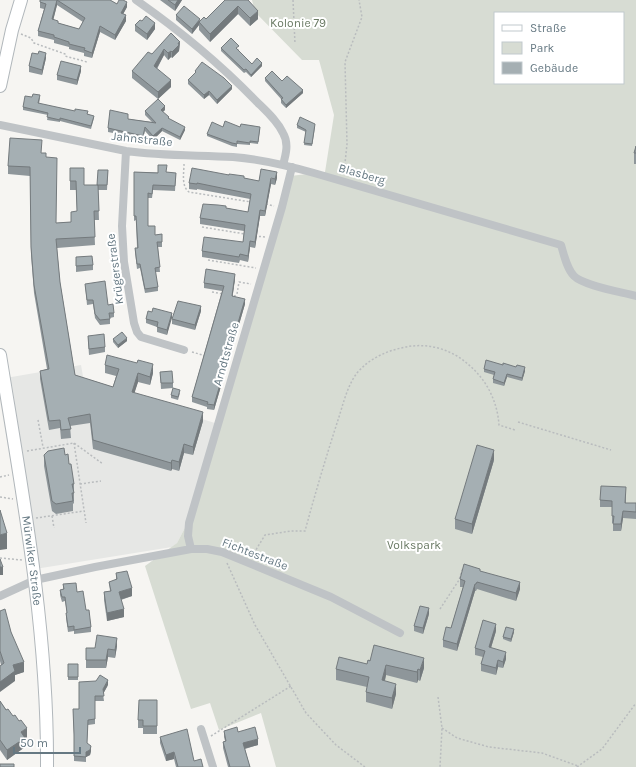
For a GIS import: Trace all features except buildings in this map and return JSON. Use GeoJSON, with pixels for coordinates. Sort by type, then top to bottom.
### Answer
{"type":"FeatureCollection","features":[{"type":"Feature","properties":{"kind":"main road"},"geometry":{"type":"LineString","coordinates":[[0,86],[12,30],[21,0]]}},
{"type":"Feature","properties":{"kind":"main road","name":"Mürwiker Straße"},"geometry":{"type":"LineString","coordinates":[[0,355],[36,580],[46,688],[48,730],[47,767]]}},
{"type":"Feature","properties":{"kind":"street"},"geometry":{"type":"LineString","coordinates":[[136,0],[171,24],[208,55],[275,120],[284,133],[287,147],[283,165]]}},
{"type":"Feature","properties":{"kind":"street","name":"Jahnstraße"},"geometry":{"type":"LineString","coordinates":[[0,125],[145,154],[235,157],[283,165]]}},
{"type":"Feature","properties":{"kind":"street","name":"Krügerstraße"},"geometry":{"type":"LineString","coordinates":[[126,151],[122,226],[124,262],[134,323],[137,332],[141,337],[184,350]]}},
{"type":"Feature","properties":{"kind":"street","name":"Blasberg"},"geometry":{"type":"LineString","coordinates":[[283,165],[344,181],[561,245],[570,270],[574,276],[583,282],[636,296]]}},
{"type":"Feature","properties":{"kind":"street","name":"Arndtstraße"},"geometry":{"type":"LineString","coordinates":[[191,549],[188,536],[189,523],[273,239],[292,167]]}},
{"type":"Feature","properties":{"kind":"street","name":"Fichtestraße"},"geometry":{"type":"LineString","coordinates":[[0,596],[36,580],[95,566],[191,549],[207,549],[222,552],[331,597],[400,633]]}},
{"type":"Feature","properties":{"kind":"street"},"geometry":{"type":"LineString","coordinates":[[201,729],[212,767]]}},
{"type":"Feature","properties":{"kind":"path"},"geometry":{"type":"LineString","coordinates":[[293,0],[295,44]]}},
{"type":"Feature","properties":{"kind":"path"},"geometry":{"type":"LineString","coordinates":[[344,181],[344,166],[347,144],[345,62],[362,17],[359,0]]}},
{"type":"Feature","properties":{"kind":"path"},"geometry":{"type":"LineString","coordinates":[[12,30],[32,38],[34,44],[65,54],[65,56],[87,62]]}},
{"type":"Feature","properties":{"kind":"path"},"geometry":{"type":"LineString","coordinates":[[185,155],[184,185],[186,190],[189,192],[255,203]]}},
{"type":"Feature","properties":{"kind":"path"},"geometry":{"type":"LineString","coordinates":[[262,204],[282,207]]}},
{"type":"Feature","properties":{"kind":"path"},"geometry":{"type":"LineString","coordinates":[[202,226],[247,234]]}},
{"type":"Feature","properties":{"kind":"path"},"geometry":{"type":"LineString","coordinates":[[254,235],[273,239]]}},
{"type":"Feature","properties":{"kind":"path"},"geometry":{"type":"LineString","coordinates":[[208,260],[264,270]]}},
{"type":"Feature","properties":{"kind":"path"},"geometry":{"type":"LineString","coordinates":[[212,292],[235,296],[237,294],[239,282],[259,286]]}},
{"type":"Feature","properties":{"kind":"path"},"geometry":{"type":"LineString","coordinates":[[254,552],[265,535],[291,531],[305,531],[349,386],[357,373],[370,361],[387,351],[419,345],[437,348],[456,356],[471,367],[483,379],[492,394],[498,411],[499,425],[515,430]]}},
{"type":"Feature","properties":{"kind":"path"},"geometry":{"type":"LineString","coordinates":[[184,350],[212,358]]}},
{"type":"Feature","properties":{"kind":"path"},"geometry":{"type":"LineString","coordinates":[[38,420],[43,448]]}},
{"type":"Feature","properties":{"kind":"path"},"geometry":{"type":"LineString","coordinates":[[518,422],[611,450]]}},
{"type":"Feature","properties":{"kind":"path"},"geometry":{"type":"LineString","coordinates":[[74,443],[86,523]]}},
{"type":"Feature","properties":{"kind":"path"},"geometry":{"type":"LineString","coordinates":[[30,450],[74,443],[103,464]]}},
{"type":"Feature","properties":{"kind":"path"},"geometry":{"type":"LineString","coordinates":[[80,484],[101,481]]}},
{"type":"Feature","properties":{"kind":"path"},"geometry":{"type":"LineString","coordinates":[[0,497],[12,499],[22,497]]}},
{"type":"Feature","properties":{"kind":"path"},"geometry":{"type":"LineString","coordinates":[[26,520],[84,511]]}},
{"type":"Feature","properties":{"kind":"path"},"geometry":{"type":"LineString","coordinates":[[52,516],[54,528]]}},
{"type":"Feature","properties":{"kind":"path"},"geometry":{"type":"LineString","coordinates":[[222,552],[239,593],[255,625],[306,713],[336,745],[364,767]]}},
{"type":"Feature","properties":{"kind":"path"},"geometry":{"type":"LineString","coordinates":[[0,558],[19,560],[32,558]]}},
{"type":"Feature","properties":{"kind":"path"},"geometry":{"type":"LineString","coordinates":[[440,609],[459,580],[462,570],[466,568]]}},
{"type":"Feature","properties":{"kind":"path"},"geometry":{"type":"LineString","coordinates":[[204,740],[291,686]]}},
{"type":"Feature","properties":{"kind":"path"},"geometry":{"type":"LineString","coordinates":[[438,697],[442,728],[440,767]]}},
{"type":"Feature","properties":{"kind":"path"},"geometry":{"type":"LineString","coordinates":[[442,728],[457,738],[489,747],[542,753],[578,767],[602,749],[636,703]]}},
{"type":"Feature","properties":{"kind":"path"},"geometry":{"type":"LineString","coordinates":[[570,763],[571,767]]}},
{"type":"Feature","properties":{"kind":"shaded area"},"geometry":{"type":"Polygon","coordinates":[[[81,365],[84,382],[218,424],[188,522],[177,543],[172,547],[29,570],[0,400],[0,379],[81,365]]]}},
{"type":"Feature","properties":{"kind":"green space","name":"Volkspark"},"geometry":{"type":"Polygon","coordinates":[[[252,0],[636,0],[636,767],[276,767],[261,713],[219,730],[210,703],[191,709],[145,566],[177,543],[188,522],[290,176],[325,172],[334,115],[319,60],[302,60],[255,12],[252,0]]]}},
{"type":"Feature","properties":{"kind":"park label","name":"Kolonie 79"},"geometry":{"type":"Point","coordinates":[298,23]}}]}
